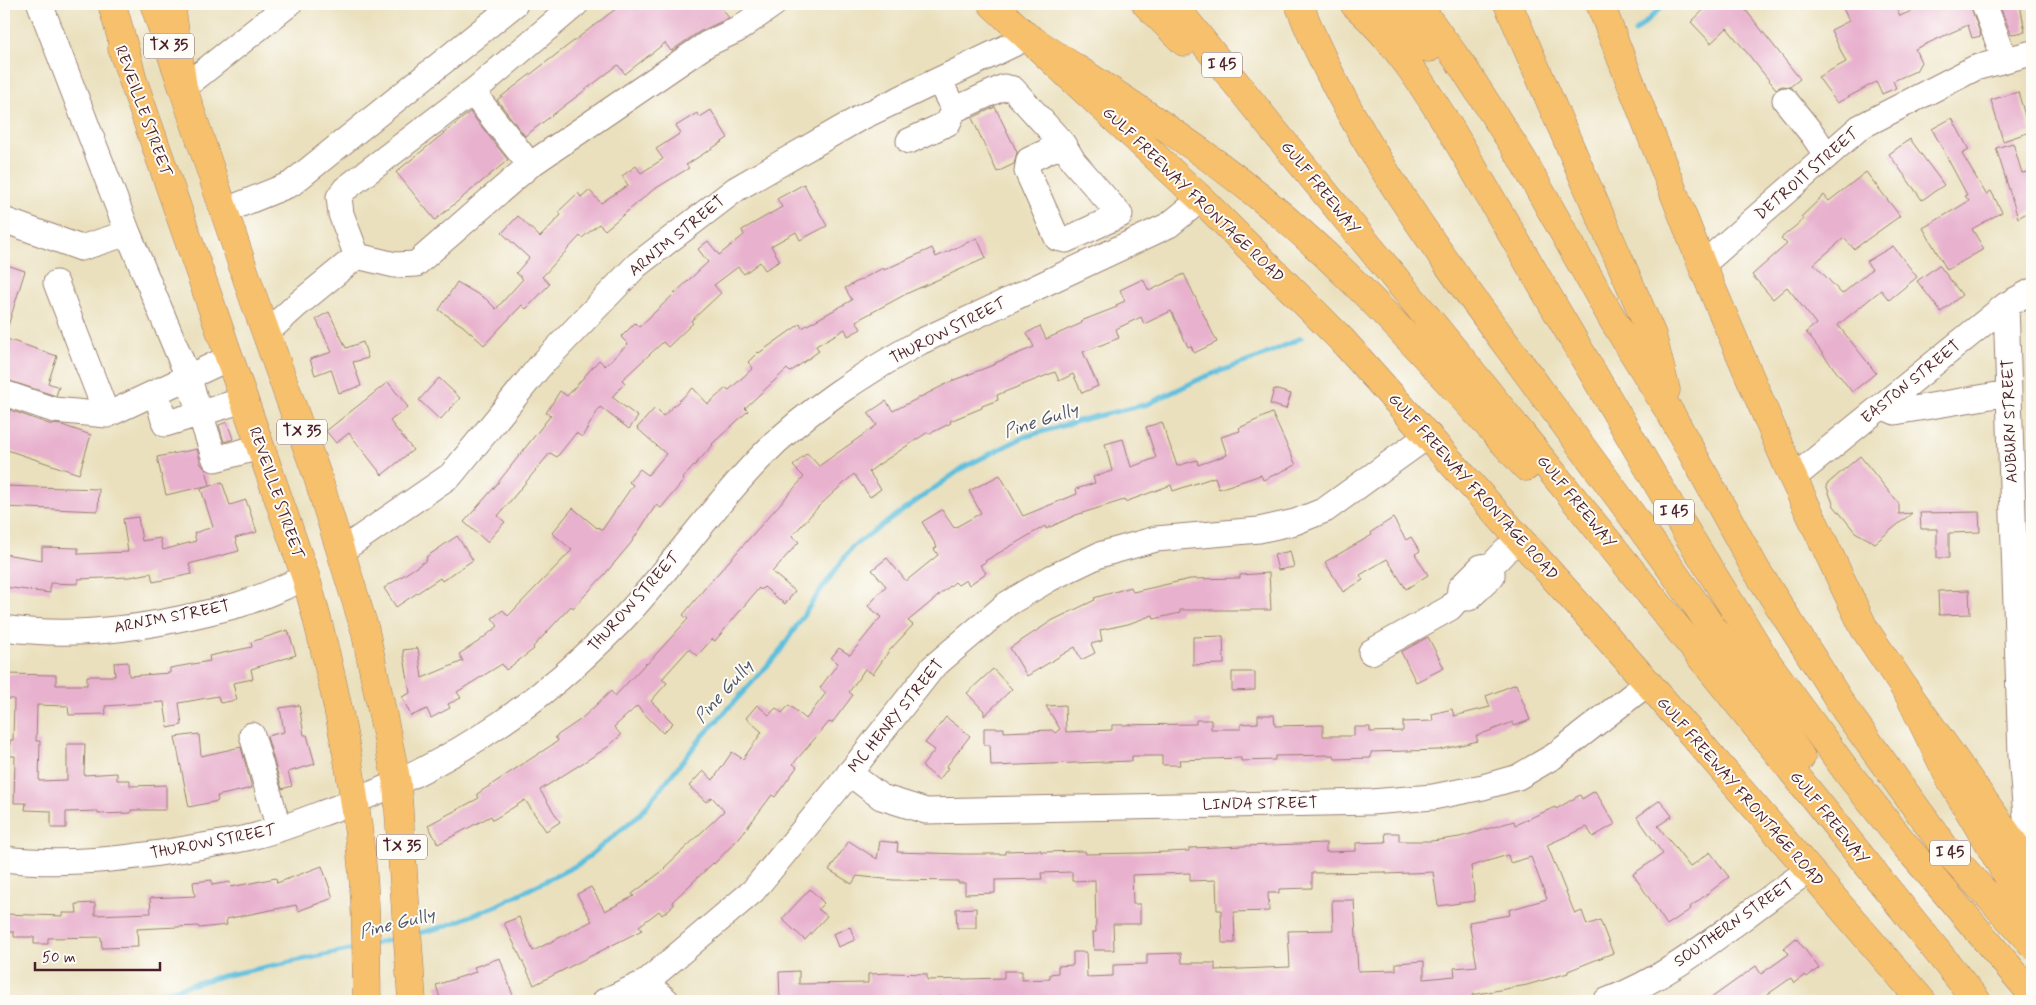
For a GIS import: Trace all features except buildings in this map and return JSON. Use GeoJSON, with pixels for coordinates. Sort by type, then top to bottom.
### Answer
{"type":"FeatureCollection","features":[{"type":"Feature","properties":{"kind":"main road","name":"REVEILLE STREET"},"geometry":{"type":"LineString","coordinates":[[103,4],[131,72],[306,578],[323,640],[339,710],[355,802],[363,876],[367,1001]]}},
{"type":"Feature","properties":{"kind":"main road","name":"TX 35"},"geometry":{"type":"LineString","coordinates":[[112,4],[131,72]]}},
{"type":"Feature","properties":{"kind":"main road","name":"TX 35"},"geometry":{"type":"LineString","coordinates":[[154,4],[266,334],[317,475],[364,630],[396,783],[412,1001]]}},
{"type":"Feature","properties":{"kind":"main road"},"geometry":{"type":"LineString","coordinates":[[171,4],[183,88]]}},
{"type":"Feature","properties":{"kind":"main road","name":"GULF FREEWAY FRONTAGE ROAD"},"geometry":{"type":"LineString","coordinates":[[992,4],[1201,199],[1341,339],[1519,537],[1922,1001]]}},
{"type":"Feature","properties":{"kind":"main road"},"geometry":{"type":"LineString","coordinates":[[1146,4],[1271,127]]}},
{"type":"Feature","properties":{"kind":"main road","name":"GULF FREEWAY"},"geometry":{"type":"LineString","coordinates":[[1173,4],[1463,361],[1729,695],[1977,1001]]}},
{"type":"Feature","properties":{"kind":"main road"},"geometry":{"type":"LineString","coordinates":[[1299,4],[1316,45],[1346,104],[1374,152],[1448,263],[1666,563],[1925,937]]}},
{"type":"Feature","properties":{"kind":"main road","name":"I 45"},"geometry":{"type":"LineString","coordinates":[[1354,4],[1396,49],[1424,86],[1677,517],[1767,662],[1848,773],[1905,844],[2032,994]]}},
{"type":"Feature","properties":{"kind":"main road"},"geometry":{"type":"LineString","coordinates":[[1391,4],[1431,50],[1507,153],[1613,320]]}},
{"type":"Feature","properties":{"kind":"main road","name":"I 45"},"geometry":{"type":"LineString","coordinates":[[1417,4],[1465,70],[1521,157],[1613,320],[1672,416],[1754,568],[1846,711],[1948,852],[2032,944]]}},
{"type":"Feature","properties":{"kind":"main road"},"geometry":{"type":"LineString","coordinates":[[1508,4],[1652,335],[1672,416]]}},
{"type":"Feature","properties":{"kind":"main road"},"geometry":{"type":"LineString","coordinates":[[1600,4],[1702,265],[1793,478],[1864,628],[2031,868]]}},
{"type":"Feature","properties":{"kind":"main road"},"geometry":{"type":"LineString","coordinates":[[1028,37],[1214,162],[1260,197],[1345,272],[1426,356],[1729,695]]}},
{"type":"Feature","properties":{"kind":"main road"},"geometry":{"type":"LineString","coordinates":[[229,358],[266,334]]}},
{"type":"Feature","properties":{"kind":"main road"},"geometry":{"type":"LineString","coordinates":[[1909,695],[1949,777],[2032,917]]}},
{"type":"Feature","properties":{"kind":"street"},"geometry":{"type":"LineString","coordinates":[[40,4],[128,233],[188,376],[215,459],[260,446]]}},
{"type":"Feature","properties":{"kind":"street"},"geometry":{"type":"LineString","coordinates":[[183,88],[289,4]]}},
{"type":"Feature","properties":{"kind":"street"},"geometry":{"type":"LineString","coordinates":[[224,211],[291,184],[515,4]]}},
{"type":"Feature","properties":{"kind":"street"},"geometry":{"type":"LineString","coordinates":[[356,256],[341,214],[339,197],[345,189],[476,89],[576,4]]}},
{"type":"Feature","properties":{"kind":"street"},"geometry":{"type":"LineString","coordinates":[[356,256],[395,265],[416,264],[530,166],[707,44],[737,30],[774,4]]}},
{"type":"Feature","properties":{"kind":"street"},"geometry":{"type":"LineString","coordinates":[[1984,4],[2005,60]]}},
{"type":"Feature","properties":{"kind":"street","name":"ARNIM STREET"},"geometry":{"type":"LineString","coordinates":[[340,551],[451,475],[540,366],[637,265],[736,189],[858,119],[1028,37]]}},
{"type":"Feature","properties":{"kind":"street","name":"DETROIT STREET"},"geometry":{"type":"LineString","coordinates":[[1702,265],[1860,127],[1975,68],[2032,53]]}},
{"type":"Feature","properties":{"kind":"street"},"geometry":{"type":"LineString","coordinates":[[939,80],[954,110]]}},
{"type":"Feature","properties":{"kind":"street"},"geometry":{"type":"LineString","coordinates":[[909,141],[948,123],[954,110],[1004,87],[1009,87],[1013,89],[1063,144],[1074,162],[1120,215],[1135,241]]}},
{"type":"Feature","properties":{"kind":"street"},"geometry":{"type":"LineString","coordinates":[[476,89],[477,98],[530,166]]}},
{"type":"Feature","properties":{"kind":"street"},"geometry":{"type":"LineString","coordinates":[[1785,100],[1827,156]]}},
{"type":"Feature","properties":{"kind":"street"},"geometry":{"type":"LineString","coordinates":[[1063,144],[1028,160],[1027,166],[1027,171],[1057,238],[1066,240],[1120,215]]}},
{"type":"Feature","properties":{"kind":"street","name":"THUROW STREET"},"geometry":{"type":"LineString","coordinates":[[4,859],[78,862],[142,856],[252,836],[279,829],[355,802],[458,752],[552,686],[634,608],[762,456],[799,422],[894,357],[920,342],[1169,225],[1201,199]]}},
{"type":"Feature","properties":{"kind":"street"},"geometry":{"type":"LineString","coordinates":[[4,220],[81,248],[128,233]]}},
{"type":"Feature","properties":{"kind":"street"},"geometry":{"type":"LineString","coordinates":[[266,334],[297,305],[356,256]]}},
{"type":"Feature","properties":{"kind":"street"},"geometry":{"type":"LineString","coordinates":[[56,284],[107,415]]}},
{"type":"Feature","properties":{"kind":"street","name":"EASTON STREET"},"geometry":{"type":"LineString","coordinates":[[1793,478],[2006,305],[2032,291]]}},
{"type":"Feature","properties":{"kind":"street","name":"AUBURN STREET"},"geometry":{"type":"LineString","coordinates":[[2006,305],[2021,754],[2031,868]]}},
{"type":"Feature","properties":{"kind":"street"},"geometry":{"type":"LineString","coordinates":[[4,393],[54,410],[107,415],[229,358]]}},
{"type":"Feature","properties":{"kind":"street"},"geometry":{"type":"LineString","coordinates":[[156,392],[165,424],[244,400]]}},
{"type":"Feature","properties":{"kind":"street"},"geometry":{"type":"LineString","coordinates":[[1882,406],[1895,412],[2009,393]]}},
{"type":"Feature","properties":{"kind":"street","name":"MC HENRY STREET"},"geometry":{"type":"LineString","coordinates":[[605,1001],[646,982],[753,891],[849,774],[933,666],[1007,604],[1051,578],[1099,555],[1156,539],[1259,530],[1295,522],[1317,513],[1347,496],[1429,435]]}},
{"type":"Feature","properties":{"kind":"street"},"geometry":{"type":"LineString","coordinates":[[1371,652],[1450,608],[1459,598],[1460,588],[1482,566],[1492,565],[1519,537]]}},
{"type":"Feature","properties":{"kind":"street","name":"ARNIM STREET"},"geometry":{"type":"LineString","coordinates":[[4,628],[34,632],[128,629],[239,604],[306,578]]}},
{"type":"Feature","properties":{"kind":"street","name":"LINDA STREET"},"geometry":{"type":"LineString","coordinates":[[849,774],[881,797],[926,811],[1371,802],[1433,797],[1484,787],[1518,777],[1554,756],[1648,684]]}},
{"type":"Feature","properties":{"kind":"street"},"geometry":{"type":"LineString","coordinates":[[252,735],[279,829]]}},
{"type":"Feature","properties":{"kind":"street","name":"SOUTHERN STREET"},"geometry":{"type":"LineString","coordinates":[[1606,1001],[1622,995],[1674,966],[1730,928],[1778,890],[1808,871]]}},
{"type":"Feature","properties":{"kind":"street"},"geometry":{"type":"LineString","coordinates":[[646,982],[667,1001]]}},
{"type":"Feature","properties":{"kind":"waterway","name":"Pine Gully"},"geometry":{"type":"LineString","coordinates":[[1635,32],[1665,4]]}},
{"type":"Feature","properties":{"kind":"waterway","name":"Pine Gully"},"geometry":{"type":"LineString","coordinates":[[416,934],[446,926],[498,905],[581,863],[640,814],[702,737],[778,654],[852,547],[964,467],[1024,437],[1085,419],[1148,404],[1204,377],[1260,357],[1301,338]]}},
{"type":"Feature","properties":{"kind":"waterway","name":"Pine Gully"},"geometry":{"type":"LineString","coordinates":[[374,944],[400,937]]}},
{"type":"Feature","properties":{"kind":"waterway","name":"Pine Gully"},"geometry":{"type":"LineString","coordinates":[[133,1001],[222,976],[359,948]]}}]}
